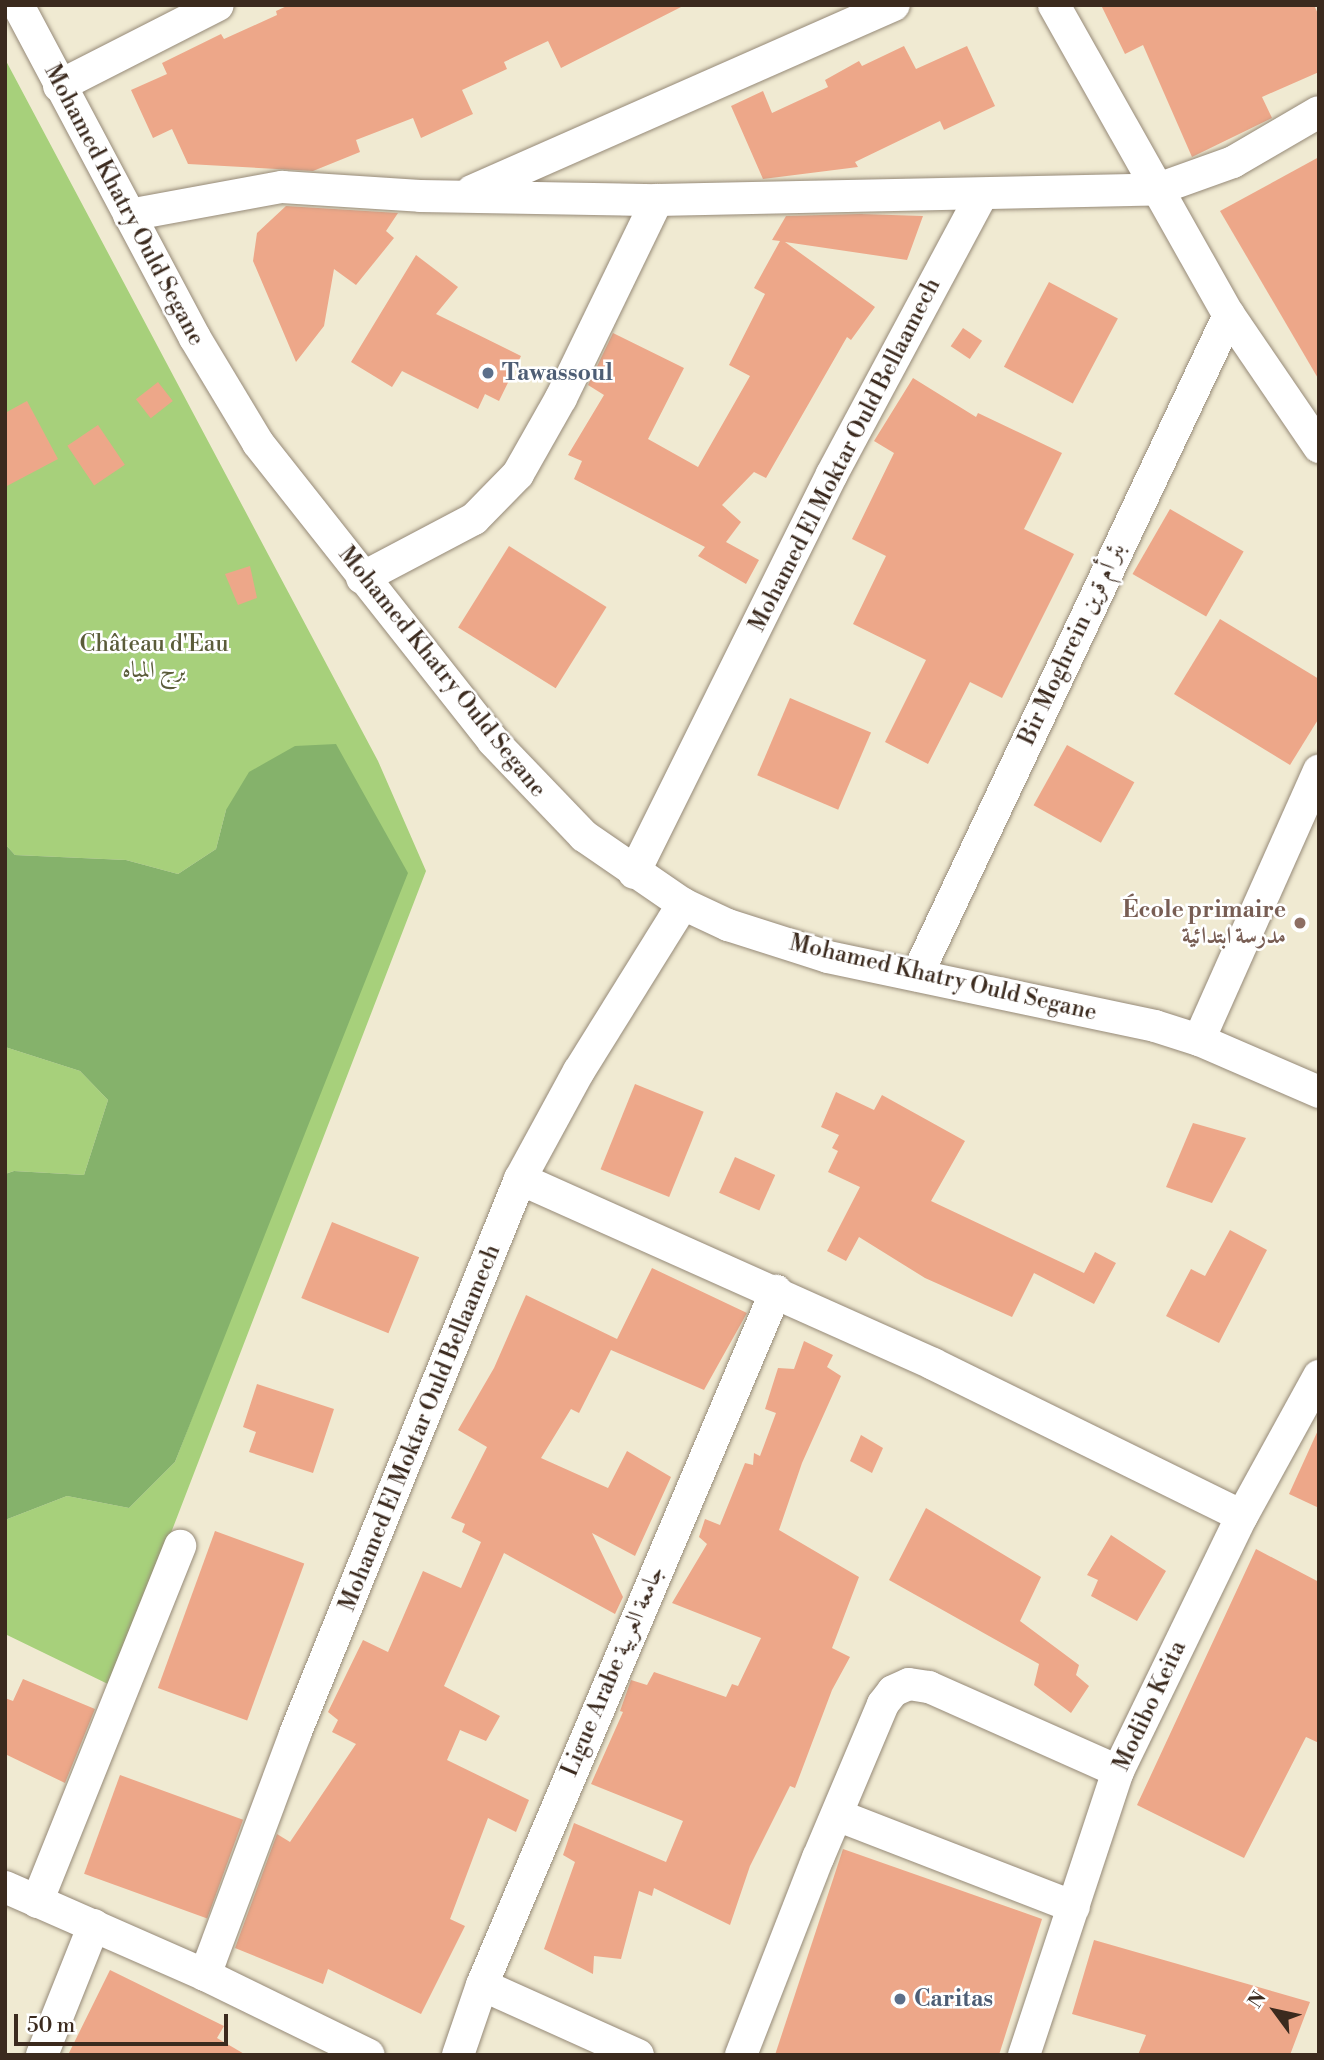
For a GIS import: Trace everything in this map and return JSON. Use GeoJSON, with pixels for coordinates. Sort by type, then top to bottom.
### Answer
{"type":"FeatureCollection","features":[{"type":"Feature","properties":{"kind":"street","name":"Mohamed Khatry Ould Segane"},"geometry":{"type":"LineString","coordinates":[[18,5],[195,338],[258,443],[493,741],[584,836],[682,904],[828,957],[1199,1040],[1319,1092]]}},
{"type":"Feature","properties":{"kind":"street"},"geometry":{"type":"LineString","coordinates":[[60,86],[218,5]]}},
{"type":"Feature","properties":{"kind":"street"},"geometry":{"type":"LineString","coordinates":[[463,195],[894,5]]}},
{"type":"Feature","properties":{"kind":"street"},"geometry":{"type":"LineString","coordinates":[[1054,5],[1155,190],[1229,315],[1319,447]]}},
{"type":"Feature","properties":{"kind":"street"},"geometry":{"type":"LineString","coordinates":[[129,215],[282,187],[657,200],[1155,190],[1233,162],[1319,112]]}},
{"type":"Feature","properties":{"kind":"street","name":"Mohamed El Moktar Ould Bellaamech"},"geometry":{"type":"LineString","coordinates":[[634,873],[832,474],[981,195]]}},
{"type":"Feature","properties":{"kind":"street"},"geometry":{"type":"LineString","coordinates":[[362,578],[474,519],[517,474],[561,398],[657,200]]}},
{"type":"Feature","properties":{"kind":"street","name":"Bir Moghrein بئر أم قرين"},"geometry":{"type":"LineString","coordinates":[[918,975],[1229,315]]}},
{"type":"Feature","properties":{"kind":"street"},"geometry":{"type":"LineString","coordinates":[[1199,1040],[1319,770]]}},
{"type":"Feature","properties":{"kind":"street","name":"Mohamed El Moktar Ould Bellaamech"},"geometry":{"type":"LineString","coordinates":[[205,1975],[290,1746],[520,1179],[579,1070],[682,904]]}},
{"type":"Feature","properties":{"kind":"street"},"geometry":{"type":"LineString","coordinates":[[520,1179],[776,1291],[1242,1516]]}},
{"type":"Feature","properties":{"kind":"street","name":"Ligue Arabe جامعة العربية"},"geometry":{"type":"LineString","coordinates":[[458,2055],[482,1985],[776,1291]]}},
{"type":"Feature","properties":{"kind":"street","name":"Modibo Keita"},"geometry":{"type":"LineString","coordinates":[[1024,2055],[1118,1771],[1242,1516],[1319,1376]]}},
{"type":"Feature","properties":{"kind":"street"},"geometry":{"type":"LineString","coordinates":[[37,1902],[180,1546]]}},
{"type":"Feature","properties":{"kind":"street"},"geometry":{"type":"LineString","coordinates":[[741,2055],[883,1704],[893,1691],[909,1684],[929,1687],[1118,1771]]}},
{"type":"Feature","properties":{"kind":"street"},"geometry":{"type":"LineString","coordinates":[[837,1815],[1074,1907]]}},
{"type":"Feature","properties":{"kind":"street"},"geometry":{"type":"LineString","coordinates":[[5,1887],[205,1975],[369,2055]]}},
{"type":"Feature","properties":{"kind":"street"},"geometry":{"type":"LineString","coordinates":[[42,2055],[94,1926]]}},
{"type":"Feature","properties":{"kind":"street"},"geometry":{"type":"LineString","coordinates":[[482,1985],[638,2055]]}},
{"type":"Feature","properties":{"kind":"green space","name":"Château d'Eau برج المياه"},"geometry":{"type":"Polygon","coordinates":[[[5,59],[378,761],[426,871],[112,1686],[5,1634],[5,1520],[67,1496],[129,1508],[175,1462],[214,1361],[226,810],[216,849],[178,874],[126,860],[15,855],[5,844],[5,59]]]}},
{"type":"Feature","properties":{"kind":"green space"},"geometry":{"type":"Polygon","coordinates":[[[336,744],[408,873],[175,1462],[129,1508],[67,1496],[5,1520],[5,1174],[14,1171],[84,1175],[108,1100],[80,1071],[5,1047],[5,844],[15,855],[126,860],[178,874],[216,849],[226,810],[249,772],[295,746],[336,744]]]}},
{"type":"Feature","properties":{"kind":"green space"},"geometry":{"type":"Polygon","coordinates":[[[5,1047],[80,1071],[108,1100],[84,1175],[14,1171],[5,1174],[5,1047]]]}},
{"type":"Feature","properties":{"kind":"building"},"geometry":{"type":"Polygon","coordinates":[[[289,5],[685,5],[561,68],[548,41],[504,62],[507,69],[462,90],[473,114],[421,138],[413,118],[356,140],[360,152],[313,171],[188,164],[172,129],[153,138],[131,90],[167,74],[162,63],[221,34],[224,39],[277,15],[276,11],[289,5]]]}},
{"type":"Feature","properties":{"kind":"building"},"geometry":{"type":"Polygon","coordinates":[[[1101,5],[1314,5],[1319,16],[1319,72],[1262,97],[1272,118],[1192,157],[1143,45],[1125,54],[1101,5]]]}},
{"type":"Feature","properties":{"kind":"building"},"geometry":{"type":"Polygon","coordinates":[[[904,46],[916,69],[967,46],[995,106],[944,130],[940,121],[855,162],[858,167],[763,179],[731,106],[763,91],[772,113],[828,87],[825,80],[859,61],[862,66],[904,46]]]}},
{"type":"Feature","properties":{"kind":"building"},"geometry":{"type":"Polygon","coordinates":[[[1319,157],[1319,380],[1220,211],[1319,157]]]}},
{"type":"Feature","properties":{"kind":"building"},"geometry":{"type":"Polygon","coordinates":[[[286,206],[398,213],[386,231],[394,238],[356,285],[334,269],[324,326],[296,362],[253,261],[257,233],[286,206]]]}},
{"type":"Feature","properties":{"kind":"building"},"geometry":{"type":"Polygon","coordinates":[[[786,216],[923,216],[907,260],[785,242],[875,307],[851,340],[847,337],[766,478],[754,472],[722,505],[741,522],[726,542],[759,560],[746,584],[698,556],[705,547],[574,479],[582,461],[568,455],[604,395],[588,385],[613,333],[684,368],[648,439],[698,467],[750,376],[729,365],[765,294],[754,288],[780,241],[772,240],[786,216]]]}},
{"type":"Feature","properties":{"kind":"building"},"geometry":{"type":"Polygon","coordinates":[[[416,255],[458,287],[436,314],[521,356],[499,401],[485,394],[478,409],[402,371],[392,387],[351,362],[416,255]]]}},
{"type":"Feature","properties":{"kind":"building"},"geometry":{"type":"Polygon","coordinates":[[[1049,282],[1118,319],[1073,403],[1004,367],[1049,282]]]}},
{"type":"Feature","properties":{"kind":"building"},"geometry":{"type":"Polygon","coordinates":[[[963,328],[982,341],[970,359],[951,346],[963,328]]]}},
{"type":"Feature","properties":{"kind":"building"},"geometry":{"type":"Polygon","coordinates":[[[913,378],[976,417],[978,413],[1062,453],[1024,529],[1074,554],[1002,698],[970,682],[928,764],[885,742],[926,660],[853,624],[886,556],[852,539],[894,453],[874,441],[913,378]]]}},
{"type":"Feature","properties":{"kind":"building"},"geometry":{"type":"Polygon","coordinates":[[[158,382],[173,401],[151,418],[136,399],[158,382]]]}},
{"type":"Feature","properties":{"kind":"building"},"geometry":{"type":"Polygon","coordinates":[[[27,401],[58,459],[5,487],[5,413],[27,401]]]}},
{"type":"Feature","properties":{"kind":"building"},"geometry":{"type":"Polygon","coordinates":[[[98,425],[125,465],[94,485],[67,446],[98,425]]]}},
{"type":"Feature","properties":{"kind":"building"},"geometry":{"type":"Polygon","coordinates":[[[1170,509],[1244,552],[1206,616],[1132,574],[1170,509]]]}},
{"type":"Feature","properties":{"kind":"building"},"geometry":{"type":"Polygon","coordinates":[[[509,546],[607,607],[556,688],[458,627],[509,546]]]}},
{"type":"Feature","properties":{"kind":"building"},"geometry":{"type":"Polygon","coordinates":[[[250,566],[257,598],[238,605],[225,574],[250,566]]]}},
{"type":"Feature","properties":{"kind":"building"},"geometry":{"type":"Polygon","coordinates":[[[1220,619],[1319,679],[1319,718],[1290,765],[1174,694],[1220,619]]]}},
{"type":"Feature","properties":{"kind":"building"},"geometry":{"type":"Polygon","coordinates":[[[790,698],[871,732],[838,810],[757,775],[790,698]]]}},
{"type":"Feature","properties":{"kind":"building"},"geometry":{"type":"Polygon","coordinates":[[[1067,745],[1134,782],[1101,843],[1034,805],[1067,745]]]}},
{"type":"Feature","properties":{"kind":"building"},"geometry":{"type":"Polygon","coordinates":[[[635,1084],[704,1112],[669,1197],[601,1169],[635,1084]]]}},
{"type":"Feature","properties":{"kind":"building"},"geometry":{"type":"Polygon","coordinates":[[[836,1092],[874,1110],[882,1095],[965,1141],[931,1201],[1084,1273],[1095,1252],[1116,1263],[1094,1304],[1034,1273],[1012,1317],[925,1278],[859,1237],[846,1261],[827,1251],[860,1187],[828,1172],[838,1151],[832,1148],[839,1135],[821,1127],[836,1092]]]}},
{"type":"Feature","properties":{"kind":"building"},"geometry":{"type":"Polygon","coordinates":[[[1193,1123],[1246,1138],[1212,1203],[1166,1187],[1193,1123]]]}},
{"type":"Feature","properties":{"kind":"building"},"geometry":{"type":"Polygon","coordinates":[[[735,1157],[775,1175],[759,1211],[719,1193],[735,1157]]]}},
{"type":"Feature","properties":{"kind":"building"},"geometry":{"type":"Polygon","coordinates":[[[332,1222],[419,1257],[388,1333],[301,1298],[332,1222]]]}},
{"type":"Feature","properties":{"kind":"building"},"geometry":{"type":"Polygon","coordinates":[[[1230,1230],[1267,1250],[1219,1343],[1166,1316],[1191,1269],[1205,1276],[1230,1230]]]}},
{"type":"Feature","properties":{"kind":"building"},"geometry":{"type":"Polygon","coordinates":[[[652,1268],[747,1313],[704,1390],[611,1350],[579,1413],[571,1409],[541,1458],[608,1488],[627,1451],[671,1477],[635,1556],[592,1533],[623,1597],[615,1614],[504,1553],[444,1686],[500,1716],[486,1741],[460,1730],[447,1760],[529,1800],[516,1832],[488,1818],[450,1919],[465,1926],[421,2014],[328,1969],[323,1984],[235,1948],[277,1834],[290,1842],[356,1744],[332,1732],[338,1720],[328,1712],[363,1640],[388,1652],[423,1571],[461,1588],[481,1542],[462,1532],[465,1524],[451,1518],[487,1447],[458,1430],[494,1368],[526,1295],[617,1339],[652,1268]]]}},
{"type":"Feature","properties":{"kind":"building"},"geometry":{"type":"Polygon","coordinates":[[[804,1341],[833,1355],[827,1367],[841,1376],[802,1463],[779,1530],[859,1577],[832,1648],[850,1657],[832,1690],[795,1788],[790,1786],[750,1866],[730,1925],[654,1888],[652,1896],[639,1891],[621,1959],[594,1956],[593,1974],[544,1949],[575,1862],[563,1855],[574,1823],[666,1862],[683,1821],[591,1784],[623,1712],[620,1711],[631,1680],[647,1685],[654,1672],[726,1697],[732,1684],[738,1686],[761,1638],[672,1603],[707,1544],[699,1537],[705,1519],[720,1525],[745,1463],[753,1465],[754,1453],[760,1456],[776,1413],[765,1409],[778,1368],[794,1369],[804,1341]]]}},
{"type":"Feature","properties":{"kind":"building"},"geometry":{"type":"Polygon","coordinates":[[[257,1384],[334,1409],[313,1473],[249,1452],[256,1432],[243,1427],[257,1384]]]}},
{"type":"Feature","properties":{"kind":"building"},"geometry":{"type":"Polygon","coordinates":[[[1319,1428],[1319,1508],[1289,1494],[1319,1428]]]}},
{"type":"Feature","properties":{"kind":"building"},"geometry":{"type":"Polygon","coordinates":[[[861,1435],[883,1448],[872,1473],[850,1461],[861,1435]]]}},
{"type":"Feature","properties":{"kind":"building"},"geometry":{"type":"Polygon","coordinates":[[[926,1508],[1041,1577],[1020,1621],[1079,1665],[1076,1675],[1089,1686],[1071,1713],[1034,1685],[1039,1664],[889,1580],[926,1508]]]}},
{"type":"Feature","properties":{"kind":"building"},"geometry":{"type":"Polygon","coordinates":[[[215,1531],[304,1563],[247,1720],[158,1688],[215,1531]]]}},
{"type":"Feature","properties":{"kind":"building"},"geometry":{"type":"Polygon","coordinates":[[[1111,1535],[1166,1571],[1137,1621],[1091,1596],[1098,1580],[1087,1575],[1111,1535]]]}},
{"type":"Feature","properties":{"kind":"building"},"geometry":{"type":"Polygon","coordinates":[[[1256,1549],[1319,1582],[1319,1743],[1306,1737],[1244,1858],[1137,1805],[1256,1549]]]}},
{"type":"Feature","properties":{"kind":"building"},"geometry":{"type":"Polygon","coordinates":[[[23,1679],[95,1709],[65,1783],[5,1754],[5,1698],[13,1701],[23,1679]]]}},
{"type":"Feature","properties":{"kind":"building"},"geometry":{"type":"Polygon","coordinates":[[[120,1775],[243,1820],[207,1918],[84,1874],[120,1775]]]}},
{"type":"Feature","properties":{"kind":"building"},"geometry":{"type":"Polygon","coordinates":[[[843,1849],[1042,1919],[999,2055],[775,2055],[843,1849]]]}},
{"type":"Feature","properties":{"kind":"building"},"geometry":{"type":"Polygon","coordinates":[[[1094,1940],[1310,2002],[1290,2055],[1138,2055],[1146,2035],[1072,2014],[1094,1940]]]}},
{"type":"Feature","properties":{"kind":"building"},"geometry":{"type":"Polygon","coordinates":[[[110,1970],[224,2026],[217,2038],[246,2055],[68,2055],[110,1970]]]}},
{"type":"Feature","properties":{"kind":"place","name":"Tawassoul"},"geometry":{"type":"Point","coordinates":[488,373]}},
{"type":"Feature","properties":{"kind":"place","name":"École primaire مدرسة ابتدائية"},"geometry":{"type":"Point","coordinates":[1300,923]}},
{"type":"Feature","properties":{"kind":"place","name":"Caritas"},"geometry":{"type":"Point","coordinates":[900,1999]}}]}
